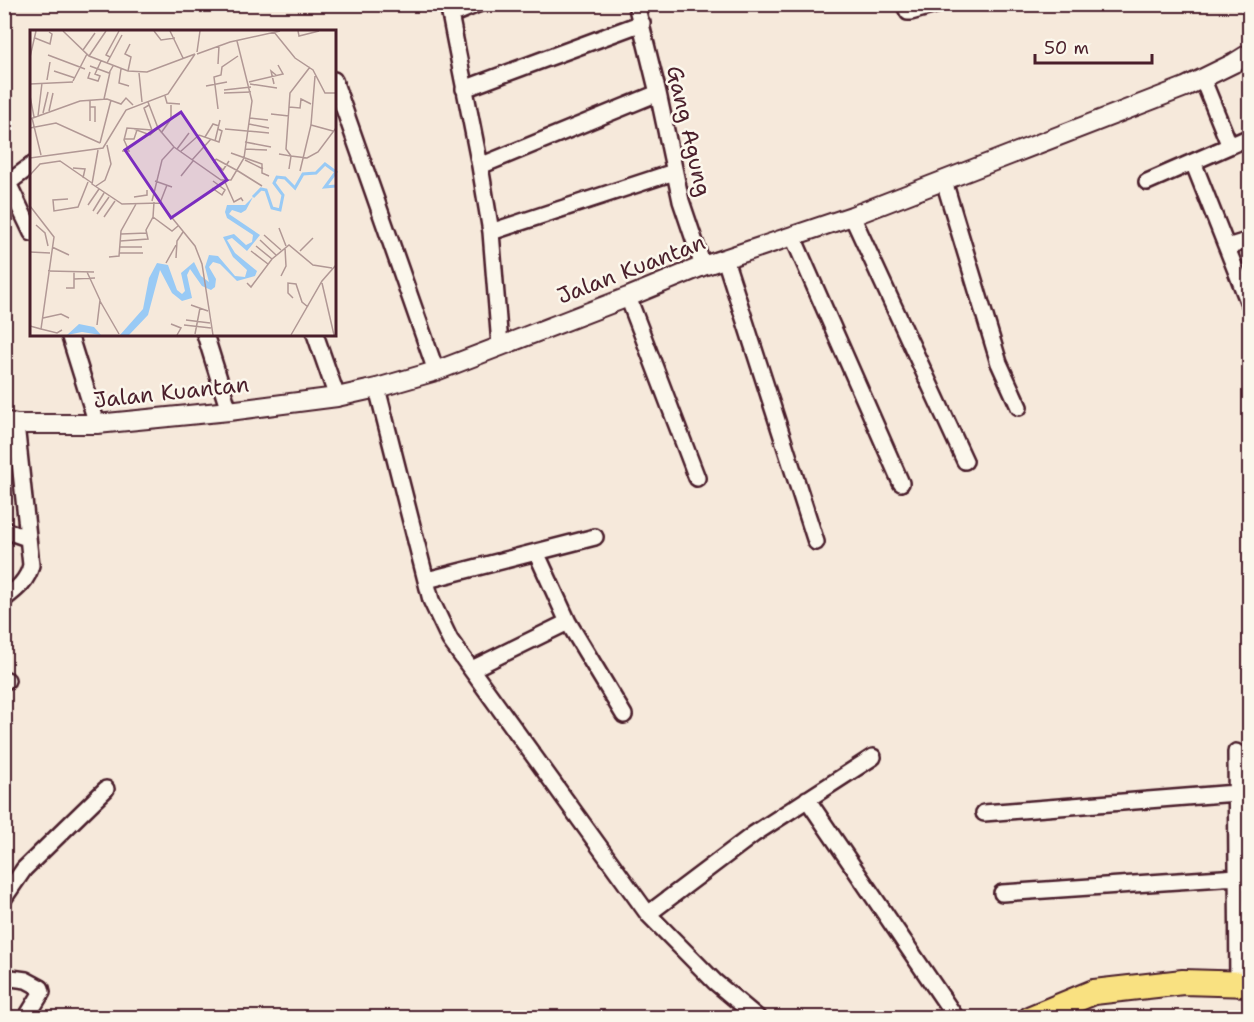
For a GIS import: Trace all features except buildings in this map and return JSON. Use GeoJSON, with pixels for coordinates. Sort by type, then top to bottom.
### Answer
{"type":"FeatureCollection","features":[{"type":"Feature","properties":{"kind":"highway"},"geometry":{"type":"LineString","coordinates":[[1031,1017],[1094,992],[1183,982],[1244,983]]}},
{"type":"Feature","properties":{"kind":"street"},"geometry":{"type":"LineString","coordinates":[[478,4],[449,10],[491,232],[500,345]]}},
{"type":"Feature","properties":{"kind":"street","name":"Gang Agung"},"geometry":{"type":"LineString","coordinates":[[636,4],[681,201],[703,266]]}},
{"type":"Feature","properties":{"kind":"street"},"geometry":{"type":"LineString","coordinates":[[904,4],[908,12],[939,4]]}},
{"type":"Feature","properties":{"kind":"street"},"geometry":{"type":"LineString","coordinates":[[464,89],[642,23]]}},
{"type":"Feature","properties":{"kind":"street","name":"Jalan Kuantan"},"geometry":{"type":"LineString","coordinates":[[10,423],[97,424],[229,411],[337,396],[377,388],[436,371],[703,266],[852,216],[1203,80],[1250,53]]}},
{"type":"Feature","properties":{"kind":"street"},"geometry":{"type":"LineString","coordinates":[[1203,80],[1229,144]]}},
{"type":"Feature","properties":{"kind":"street"},"geometry":{"type":"LineString","coordinates":[[336,86],[436,371]]}},
{"type":"Feature","properties":{"kind":"street"},"geometry":{"type":"LineString","coordinates":[[480,166],[658,93]]}},
{"type":"Feature","properties":{"kind":"street"},"geometry":{"type":"LineString","coordinates":[[1147,182],[1229,144],[1250,137]]}},
{"type":"Feature","properties":{"kind":"street"},"geometry":{"type":"LineString","coordinates":[[1193,162],[1248,301]]}},
{"type":"Feature","properties":{"kind":"street"},"geometry":{"type":"LineString","coordinates":[[30,166],[6,181],[30,229]]}},
{"type":"Feature","properties":{"kind":"street"},"geometry":{"type":"LineString","coordinates":[[491,232],[674,172]]}},
{"type":"Feature","properties":{"kind":"street"},"geometry":{"type":"LineString","coordinates":[[944,181],[999,363],[1019,407]]}},
{"type":"Feature","properties":{"kind":"street"},"geometry":{"type":"LineString","coordinates":[[852,216],[965,461]]}},
{"type":"Feature","properties":{"kind":"street"},"geometry":{"type":"LineString","coordinates":[[793,237],[901,483]]}},
{"type":"Feature","properties":{"kind":"street"},"geometry":{"type":"LineString","coordinates":[[1227,247],[1250,240]]}},
{"type":"Feature","properties":{"kind":"street"},"geometry":{"type":"LineString","coordinates":[[725,259],[816,542]]}},
{"type":"Feature","properties":{"kind":"street"},"geometry":{"type":"LineString","coordinates":[[628,297],[697,478]]}},
{"type":"Feature","properties":{"kind":"street"},"geometry":{"type":"LineString","coordinates":[[70,336],[97,424]]}},
{"type":"Feature","properties":{"kind":"street"},"geometry":{"type":"LineString","coordinates":[[206,336],[229,411]]}},
{"type":"Feature","properties":{"kind":"street"},"geometry":{"type":"LineString","coordinates":[[316,336],[337,396]]}},
{"type":"Feature","properties":{"kind":"street"},"geometry":{"type":"LineString","coordinates":[[377,388],[431,600],[450,640],[648,914],[715,982],[758,1017]]}},
{"type":"Feature","properties":{"kind":"street"},"geometry":{"type":"LineString","coordinates":[[4,599],[17,589],[30,570],[31,564],[10,423]]}},
{"type":"Feature","properties":{"kind":"street"},"geometry":{"type":"LineString","coordinates":[[4,530],[27,538]]}},
{"type":"Feature","properties":{"kind":"street"},"geometry":{"type":"LineString","coordinates":[[427,580],[595,537]]}},
{"type":"Feature","properties":{"kind":"street"},"geometry":{"type":"LineString","coordinates":[[536,552],[568,622],[624,715]]}},
{"type":"Feature","properties":{"kind":"street"},"geometry":{"type":"LineString","coordinates":[[472,669],[568,622]]}},
{"type":"Feature","properties":{"kind":"street"},"geometry":{"type":"LineString","coordinates":[[1236,752],[1236,793],[1244,810],[1237,877],[1244,983]]}},
{"type":"Feature","properties":{"kind":"street"},"geometry":{"type":"LineString","coordinates":[[648,914],[754,834],[873,758]]}},
{"type":"Feature","properties":{"kind":"street"},"geometry":{"type":"LineString","coordinates":[[4,898],[24,869],[106,789]]}},
{"type":"Feature","properties":{"kind":"street"},"geometry":{"type":"LineString","coordinates":[[984,813],[1236,793]]}},
{"type":"Feature","properties":{"kind":"street"},"geometry":{"type":"LineString","coordinates":[[807,799],[956,1017]]}},
{"type":"Feature","properties":{"kind":"street"},"geometry":{"type":"LineString","coordinates":[[1002,893],[1237,877]]}},
{"type":"Feature","properties":{"kind":"street"},"geometry":{"type":"LineString","coordinates":[[4,977],[26,980],[41,988],[42,992],[26,1017]]}}]}
